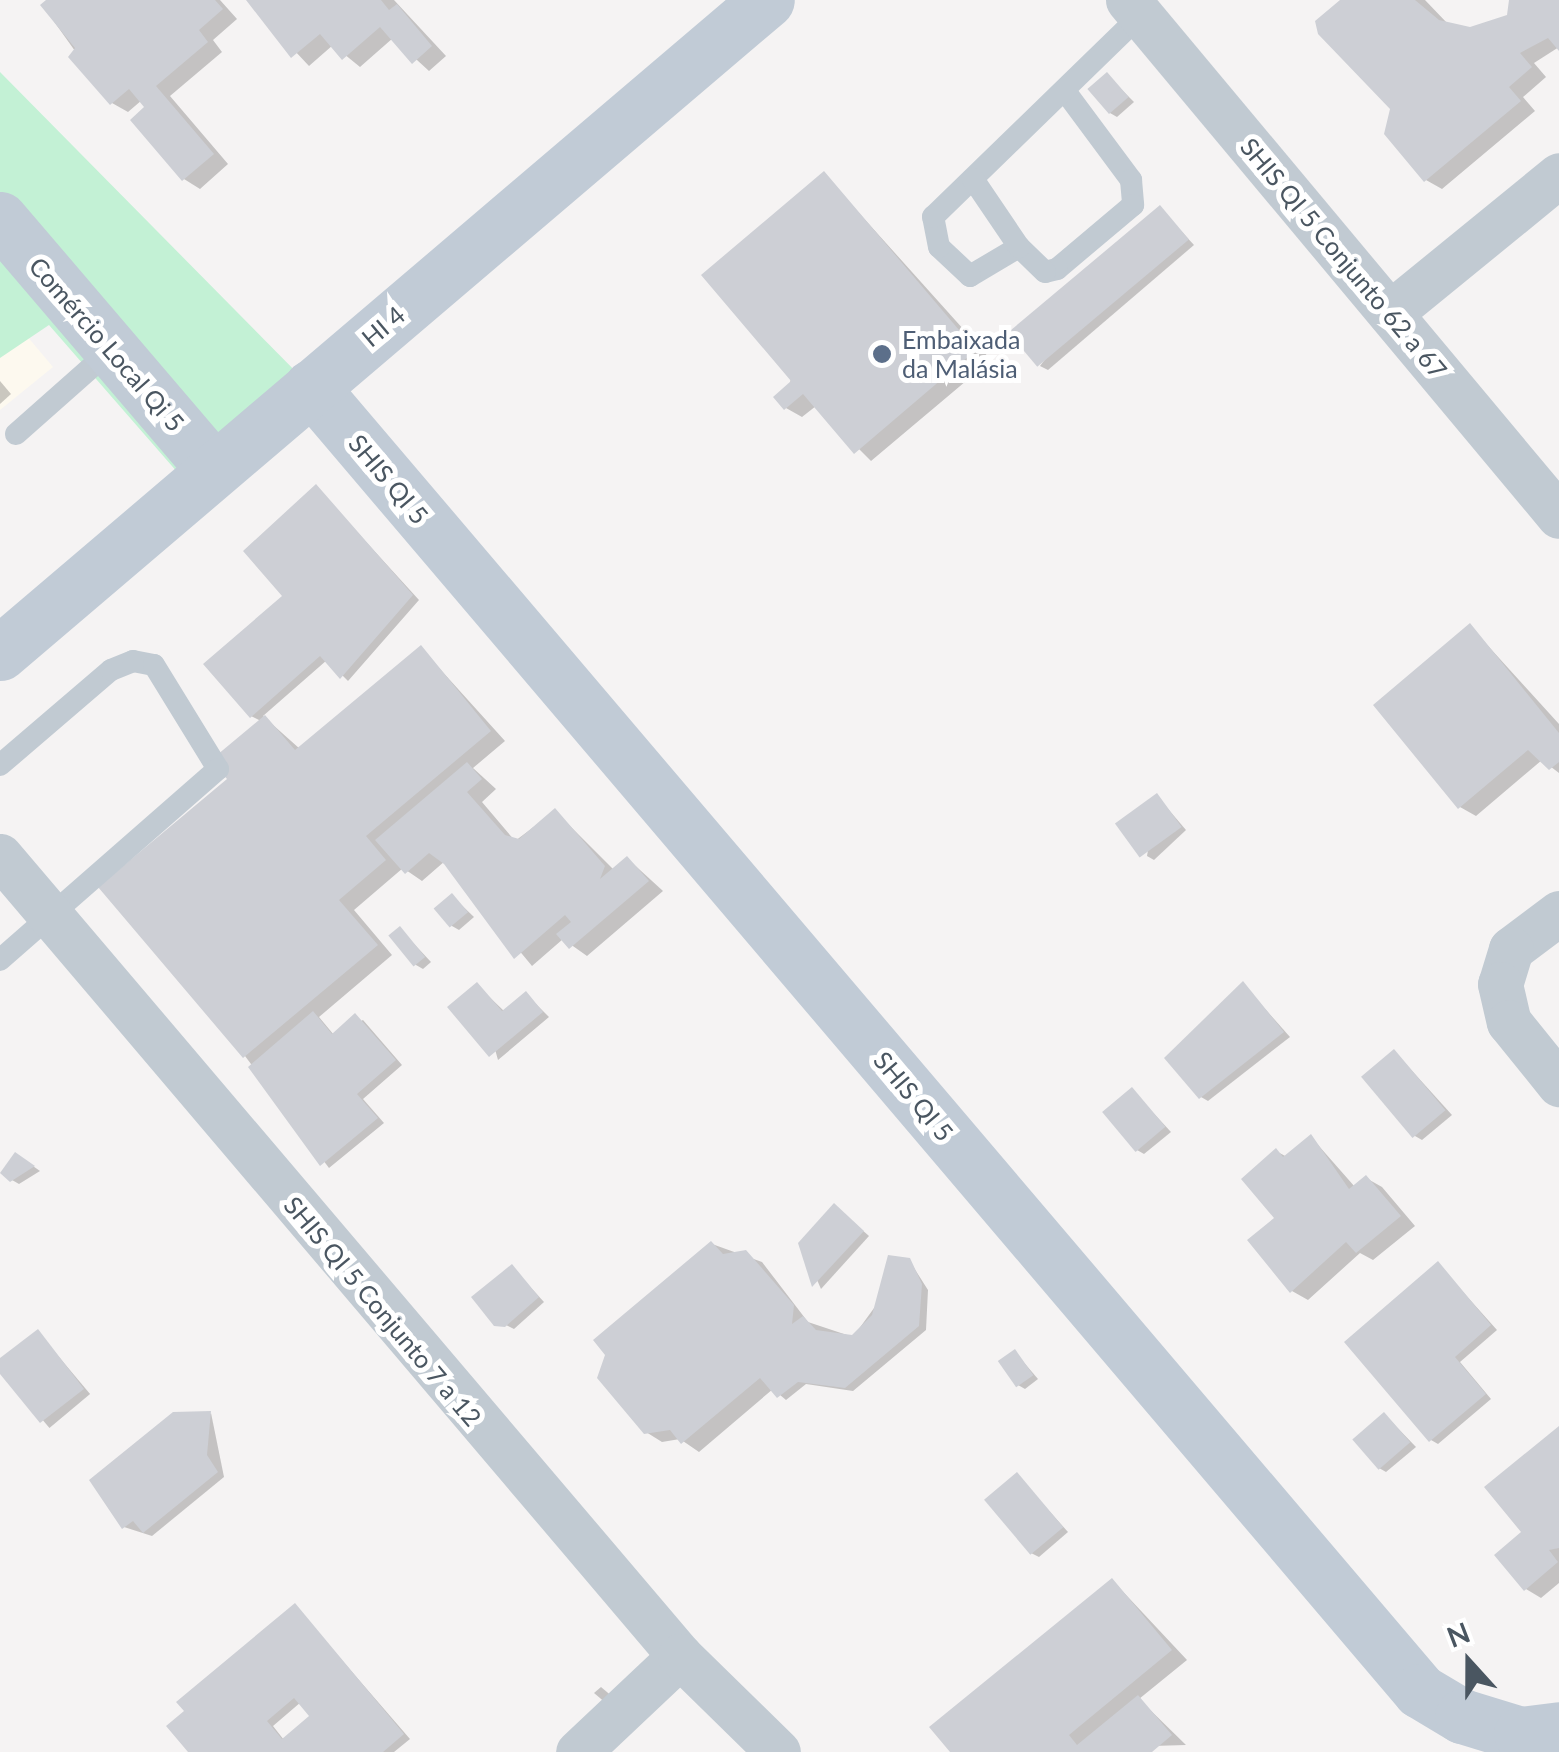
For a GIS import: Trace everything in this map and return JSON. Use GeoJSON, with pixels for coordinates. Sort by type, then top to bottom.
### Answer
{"type":"FeatureCollection","features":[{"type":"Feature","properties":{"kind":"street","name":"HI 4"},"geometry":{"type":"LineString","coordinates":[[0,652],[767,0]]}},
{"type":"Feature","properties":{"kind":"street","name":"SHIS QI 5 Conjunto 62 a 67"},"geometry":{"type":"LineString","coordinates":[[1135,8],[1559,516]]}},
{"type":"Feature","properties":{"kind":"street"},"geometry":{"type":"LineString","coordinates":[[1390,313],[1559,175]]}},
{"type":"Feature","properties":{"kind":"street","name":"Comércio Local Qi 5"},"geometry":{"type":"LineString","coordinates":[[0,219],[213,468]]}},
{"type":"Feature","properties":{"kind":"street","name":"SHIS QI 5"},"geometry":{"type":"LineString","coordinates":[[310,388],[1420,1691],[1462,1716],[1527,1738]]}},
{"type":"Feature","properties":{"kind":"street","name":"SHIS QI 5 Conjunto 7 a 12"},"geometry":{"type":"LineString","coordinates":[[0,856],[680,1656],[778,1752]]}},
{"type":"Feature","properties":{"kind":"street"},"geometry":{"type":"LineString","coordinates":[[1559,913],[1511,949],[1500,984],[1509,1022],[1559,1084]]}},
{"type":"Feature","properties":{"kind":"street"},"geometry":{"type":"LineString","coordinates":[[578,1752],[680,1656]]}},
{"type":"Feature","properties":{"kind":"lane"},"geometry":{"type":"LineString","coordinates":[[1020,248],[970,276],[938,247],[932,217],[1065,92],[1135,8]]}},
{"type":"Feature","properties":{"kind":"lane"},"geometry":{"type":"LineString","coordinates":[[973,179],[1020,248],[1045,272],[1057,270],[1133,205],[1130,180],[1065,92]]}},
{"type":"Feature","properties":{"kind":"lane"},"geometry":{"type":"LineString","coordinates":[[16,434],[112,350]]}},
{"type":"Feature","properties":{"kind":"lane"},"geometry":{"type":"LineString","coordinates":[[0,765],[110,670],[133,661],[154,665],[213,748],[218,769],[205,789],[0,960]]}},
{"type":"Feature","properties":{"kind":"shaded area"},"geometry":{"type":"Polygon","coordinates":[[[0,304],[53,367],[0,410],[0,304]]]}},
{"type":"Feature","properties":{"kind":"green space"},"geometry":{"type":"Polygon","coordinates":[[[0,72],[311,387],[192,489],[49,325],[0,358],[0,72]]]}},
{"type":"Feature","properties":{"kind":"building"},"geometry":{"type":"Polygon","coordinates":[[[46,0],[215,0],[223,9],[199,30],[208,42],[156,86],[214,154],[182,181],[130,120],[144,107],[129,89],[110,105],[68,57],[75,48],[40,5],[46,0]]]}},
{"type":"Feature","properties":{"kind":"building"},"geometry":{"type":"Polygon","coordinates":[[[246,0],[381,0],[389,10],[397,4],[432,46],[412,64],[380,27],[342,60],[320,34],[291,58],[246,0]]]}},
{"type":"Feature","properties":{"kind":"building"},"geometry":{"type":"Polygon","coordinates":[[[1340,0],[1415,0],[1439,20],[1470,27],[1507,15],[1509,0],[1559,0],[1559,51],[1548,38],[1520,53],[1532,67],[1509,87],[1521,101],[1424,182],[1384,134],[1390,109],[1318,34],[1315,21],[1340,0]]]}},
{"type":"Feature","properties":{"kind":"building"},"geometry":{"type":"Polygon","coordinates":[[[1107,72],[1129,97],[1109,114],[1087,89],[1107,72]]]}},
{"type":"Feature","properties":{"kind":"building"},"geometry":{"type":"Polygon","coordinates":[[[824,171],[976,350],[854,454],[803,394],[784,410],[773,397],[791,381],[701,275],[824,171]]]}},
{"type":"Feature","properties":{"kind":"building"},"geometry":{"type":"Polygon","coordinates":[[[1160,205],[1189,239],[1037,367],[1008,332],[1160,205]]]}},
{"type":"Feature","properties":{"kind":"building"},"geometry":{"type":"Polygon","coordinates":[[[316,484],[413,595],[340,679],[320,656],[250,718],[203,664],[282,596],[243,551],[316,484]]]}},
{"type":"Feature","properties":{"kind":"building"},"geometry":{"type":"Polygon","coordinates":[[[1470,623],[1559,733],[1559,762],[1549,770],[1528,750],[1458,809],[1373,705],[1470,623]]]}},
{"type":"Feature","properties":{"kind":"building"},"geometry":{"type":"Polygon","coordinates":[[[421,645],[491,731],[366,836],[386,860],[339,900],[378,945],[243,1058],[98,887],[227,779],[211,760],[265,715],[295,750],[421,645]]]}},
{"type":"Feature","properties":{"kind":"building"},"geometry":{"type":"Polygon","coordinates":[[[467,762],[482,779],[467,792],[505,835],[519,839],[555,808],[605,866],[600,879],[627,856],[649,881],[569,949],[556,934],[571,922],[565,915],[514,959],[444,864],[429,853],[405,874],[375,840],[467,762]]]}},
{"type":"Feature","properties":{"kind":"building"},"geometry":{"type":"Polygon","coordinates":[[[1157,793],[1182,827],[1140,858],[1115,824],[1157,793]]]}},
{"type":"Feature","properties":{"kind":"building"},"geometry":{"type":"Polygon","coordinates":[[[452,893],[468,912],[450,928],[434,908],[452,893]]]}},
{"type":"Feature","properties":{"kind":"building"},"geometry":{"type":"Polygon","coordinates":[[[400,926],[425,957],[414,967],[388,935],[400,926]]]}},
{"type":"Feature","properties":{"kind":"building"},"geometry":{"type":"Polygon","coordinates":[[[1243,981],[1284,1032],[1199,1099],[1164,1058],[1243,981]]]}},
{"type":"Feature","properties":{"kind":"building"},"geometry":{"type":"Polygon","coordinates":[[[477,982],[502,1011],[526,991],[543,1012],[489,1057],[447,1007],[477,982]]]}},
{"type":"Feature","properties":{"kind":"building"},"geometry":{"type":"Polygon","coordinates":[[[313,1011],[332,1034],[355,1013],[396,1060],[357,1094],[378,1118],[320,1166],[248,1067],[313,1011]]]}},
{"type":"Feature","properties":{"kind":"building"},"geometry":{"type":"Polygon","coordinates":[[[1394,1049],[1445,1110],[1412,1138],[1361,1077],[1394,1049]]]}},
{"type":"Feature","properties":{"kind":"building"},"geometry":{"type":"Polygon","coordinates":[[[1132,1087],[1165,1127],[1136,1152],[1102,1112],[1132,1087]]]}},
{"type":"Feature","properties":{"kind":"building"},"geometry":{"type":"Polygon","coordinates":[[[1311,1134],[1349,1189],[1366,1175],[1401,1216],[1356,1253],[1346,1242],[1290,1293],[1247,1240],[1274,1218],[1241,1179],[1276,1148],[1283,1157],[1311,1134]]]}},
{"type":"Feature","properties":{"kind":"building"},"geometry":{"type":"Polygon","coordinates":[[[15,1152],[35,1166],[10,1182],[0,1173],[15,1152]]]}},
{"type":"Feature","properties":{"kind":"building"},"geometry":{"type":"Polygon","coordinates":[[[834,1203],[864,1231],[812,1287],[798,1243],[834,1203]]]}},
{"type":"Feature","properties":{"kind":"building"},"geometry":{"type":"Polygon","coordinates":[[[711,1241],[723,1254],[746,1250],[794,1305],[792,1324],[803,1316],[816,1330],[852,1335],[872,1315],[888,1255],[910,1258],[922,1284],[919,1326],[845,1388],[798,1382],[777,1398],[760,1378],[681,1444],[670,1430],[644,1434],[597,1378],[605,1355],[593,1340],[711,1241]]]}},
{"type":"Feature","properties":{"kind":"building"},"geometry":{"type":"Polygon","coordinates":[[[1438,1261],[1491,1325],[1455,1357],[1486,1394],[1429,1442],[1344,1342],[1438,1261]]]}},
{"type":"Feature","properties":{"kind":"building"},"geometry":{"type":"Polygon","coordinates":[[[512,1264],[539,1297],[505,1327],[494,1326],[471,1297],[512,1264]]]}},
{"type":"Feature","properties":{"kind":"building"},"geometry":{"type":"Polygon","coordinates":[[[38,1329],[84,1389],[40,1423],[0,1374],[0,1358],[38,1329]]]}},
{"type":"Feature","properties":{"kind":"building"},"geometry":{"type":"Polygon","coordinates":[[[1015,1349],[1033,1375],[1016,1387],[998,1361],[1015,1349]]]}},
{"type":"Feature","properties":{"kind":"building"},"geometry":{"type":"Polygon","coordinates":[[[211,1411],[207,1455],[218,1472],[143,1533],[133,1521],[122,1529],[89,1480],[173,1412],[211,1411]]]}},
{"type":"Feature","properties":{"kind":"building"},"geometry":{"type":"Polygon","coordinates":[[[1384,1412],[1410,1442],[1379,1470],[1352,1440],[1384,1412]]]}},
{"type":"Feature","properties":{"kind":"building"},"geometry":{"type":"Polygon","coordinates":[[[1559,1426],[1559,1548],[1549,1550],[1558,1562],[1524,1591],[1494,1555],[1521,1532],[1484,1487],[1559,1426]]]}},
{"type":"Feature","properties":{"kind":"building"},"geometry":{"type":"Polygon","coordinates":[[[1017,1472],[1063,1527],[1030,1555],[984,1500],[1017,1472]]]}},
{"type":"Feature","properties":{"kind":"building"},"geometry":{"type":"Polygon","coordinates":[[[1112,1578],[1172,1650],[1069,1735],[1077,1745],[1138,1695],[1172,1735],[1152,1752],[950,1752],[929,1727],[1112,1578]]]}},
{"type":"Feature","properties":{"kind":"building"},"geometry":{"type":"Polygon","coordinates":[[[295,1603],[404,1734],[383,1752],[188,1752],[166,1726],[184,1711],[176,1702],[295,1603]],[[294,1698],[267,1721],[282,1739],[309,1716],[294,1698]]]}},
{"type":"Feature","properties":{"kind":"place","name":"Embaixada da Malásia"},"geometry":{"type":"Point","coordinates":[882,354]}}]}
